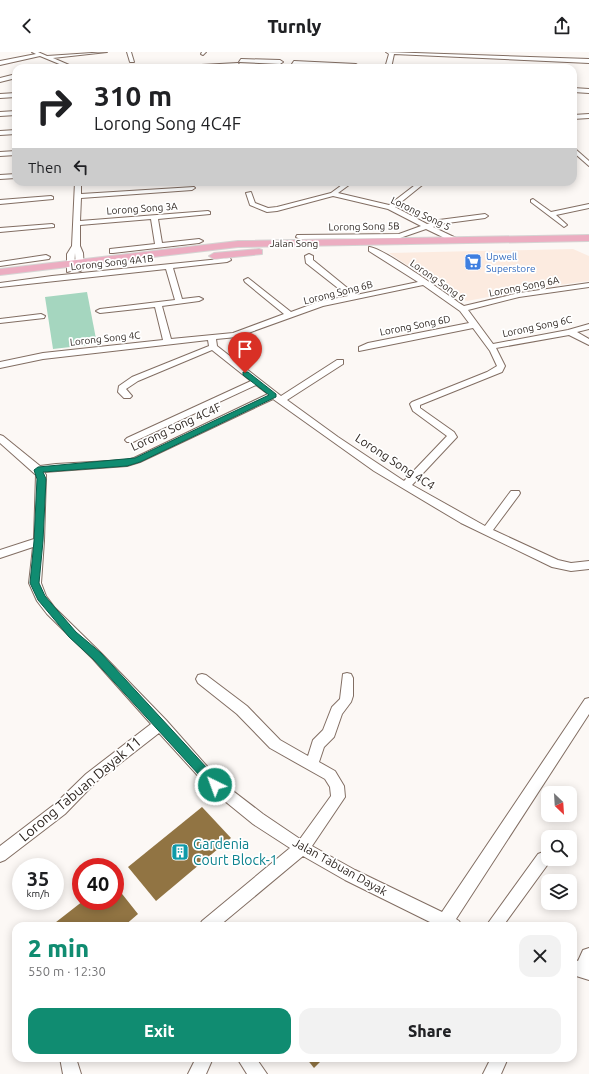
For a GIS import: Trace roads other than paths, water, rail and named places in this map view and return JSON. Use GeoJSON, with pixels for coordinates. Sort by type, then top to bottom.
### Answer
{"type":"FeatureCollection","features":[{"type":"Feature","properties":{"kind":"main road","name":"Jalan Song"},"geometry":{"type":"LineString","coordinates":[[0,279],[75,266],[238,244],[589,238]]}},
{"type":"Feature","properties":{"kind":"main road"},"geometry":{"type":"LineString","coordinates":[[454,240],[457,244],[469,247]]}},
{"type":"Feature","properties":{"kind":"main road"},"geometry":{"type":"LineString","coordinates":[[346,243],[372,249]]}},
{"type":"Feature","properties":{"kind":"main road","name":"Jalan Song"},"geometry":{"type":"LineString","coordinates":[[0,272],[257,252],[589,245]]}},
{"type":"Feature","properties":{"kind":"street"},"geometry":{"type":"LineString","coordinates":[[34,52],[48,57],[105,52]]}},
{"type":"Feature","properties":{"kind":"street"},"geometry":{"type":"LineString","coordinates":[[129,52],[132,61]]}},
{"type":"Feature","properties":{"kind":"street"},"geometry":{"type":"LineString","coordinates":[[388,52],[451,53],[544,61],[589,60]]}},
{"type":"Feature","properties":{"kind":"street"},"geometry":{"type":"LineString","coordinates":[[389,64],[392,52]]}},
{"type":"Feature","properties":{"kind":"street"},"geometry":{"type":"LineString","coordinates":[[57,64],[76,54]]}},
{"type":"Feature","properties":{"kind":"street"},"geometry":{"type":"LineString","coordinates":[[0,62],[40,55]]}},
{"type":"Feature","properties":{"kind":"street"},"geometry":{"type":"LineString","coordinates":[[48,57],[57,64],[67,64]]}},
{"type":"Feature","properties":{"kind":"street"},"geometry":{"type":"LineString","coordinates":[[229,64],[280,62]]}},
{"type":"Feature","properties":{"kind":"street"},"geometry":{"type":"LineString","coordinates":[[294,63],[303,64]]}},
{"type":"Feature","properties":{"kind":"street"},"geometry":{"type":"LineString","coordinates":[[0,80],[12,77]]}},
{"type":"Feature","properties":{"kind":"street"},"geometry":{"type":"LineString","coordinates":[[577,90],[589,91]]}},
{"type":"Feature","properties":{"kind":"street"},"geometry":{"type":"LineString","coordinates":[[0,96],[12,96]]}},
{"type":"Feature","properties":{"kind":"street"},"geometry":{"type":"LineString","coordinates":[[0,114],[12,113]]}},
{"type":"Feature","properties":{"kind":"street"},"geometry":{"type":"LineString","coordinates":[[577,117],[589,116]]}},
{"type":"Feature","properties":{"kind":"street"},"geometry":{"type":"LineString","coordinates":[[0,133],[12,132]]}},
{"type":"Feature","properties":{"kind":"street"},"geometry":{"type":"LineString","coordinates":[[0,154],[12,153]]}},
{"type":"Feature","properties":{"kind":"street"},"geometry":{"type":"LineString","coordinates":[[577,153],[589,164]]}},
{"type":"Feature","properties":{"kind":"street"},"geometry":{"type":"LineString","coordinates":[[582,157],[589,157]]}},
{"type":"Feature","properties":{"kind":"street"},"geometry":{"type":"LineString","coordinates":[[0,177],[12,176]]}},
{"type":"Feature","properties":{"kind":"street"},"geometry":{"type":"LineString","coordinates":[[75,266],[71,254],[76,246],[78,186]]}},
{"type":"Feature","properties":{"kind":"street"},"geometry":{"type":"LineString","coordinates":[[249,193],[252,204],[268,210],[277,209],[332,194],[344,186]]}},
{"type":"Feature","properties":{"kind":"street"},"geometry":{"type":"LineString","coordinates":[[390,207],[418,186]]}},
{"type":"Feature","properties":{"kind":"street"},"geometry":{"type":"LineString","coordinates":[[78,196],[192,188]]}},
{"type":"Feature","properties":{"kind":"street","name":"Lorong Song 5"},"geometry":{"type":"LineString","coordinates":[[332,194],[390,207],[454,240]]}},
{"type":"Feature","properties":{"kind":"street"},"geometry":{"type":"LineString","coordinates":[[0,202],[51,198]]}},
{"type":"Feature","properties":{"kind":"street"},"geometry":{"type":"LineString","coordinates":[[533,201],[564,225]]}},
{"type":"Feature","properties":{"kind":"street"},"geometry":{"type":"LineString","coordinates":[[551,214],[589,206]]}},
{"type":"Feature","properties":{"kind":"street","name":"Lorong Song 3A"},"geometry":{"type":"LineString","coordinates":[[77,223],[208,213]]}},
{"type":"Feature","properties":{"kind":"street","name":"Lorong Song 5B"},"geometry":{"type":"LineString","coordinates":[[300,237],[400,236],[439,222],[484,216]]}},
{"type":"Feature","properties":{"kind":"street"},"geometry":{"type":"LineString","coordinates":[[154,217],[160,246]]}},
{"type":"Feature","properties":{"kind":"street"},"geometry":{"type":"LineString","coordinates":[[0,230],[52,226]]}},
{"type":"Feature","properties":{"kind":"street"},"geometry":{"type":"LineString","coordinates":[[113,251],[199,242]]}},
{"type":"Feature","properties":{"kind":"street","name":"Lorong Song 6"},"geometry":{"type":"LineString","coordinates":[[372,249],[394,262],[463,309],[498,358],[501,366],[499,370],[481,378],[415,404],[416,409],[451,434],[452,437],[406,486]]}},
{"type":"Feature","properties":{"kind":"street"},"geometry":{"type":"LineString","coordinates":[[309,256],[309,261],[354,297]]}},
{"type":"Feature","properties":{"kind":"street"},"geometry":{"type":"LineString","coordinates":[[0,264],[46,258]]}},
{"type":"Feature","properties":{"kind":"street","name":"Lorong Song 4A1B"},"geometry":{"type":"LineString","coordinates":[[0,285],[52,278],[227,260]]}},
{"type":"Feature","properties":{"kind":"street"},"geometry":{"type":"LineString","coordinates":[[169,267],[178,301]]}},
{"type":"Feature","properties":{"kind":"street"},"geometry":{"type":"LineString","coordinates":[[248,280],[290,315]]}},
{"type":"Feature","properties":{"kind":"street","name":"Lorong Song 6B"},"geometry":{"type":"LineString","coordinates":[[213,343],[247,332],[321,304],[424,283]]}},
{"type":"Feature","properties":{"kind":"street","name":"Lorong Song 6A"},"geometry":{"type":"LineString","coordinates":[[463,309],[532,293],[589,285]]}},
{"type":"Feature","properties":{"kind":"street"},"geometry":{"type":"LineString","coordinates":[[100,311],[199,299]]}},
{"type":"Feature","properties":{"kind":"street"},"geometry":{"type":"LineString","coordinates":[[158,304],[168,342]]}},
{"type":"Feature","properties":{"kind":"street"},"geometry":{"type":"LineString","coordinates":[[0,321],[41,316]]}},
{"type":"Feature","properties":{"kind":"street","name":"Lorong Song 6D"},"geometry":{"type":"LineString","coordinates":[[362,349],[371,345],[473,325]]}},
{"type":"Feature","properties":{"kind":"street","name":"Lorong Song 6C"},"geometry":{"type":"LineString","coordinates":[[490,347],[570,332],[589,326]]}},
{"type":"Feature","properties":{"kind":"street"},"geometry":{"type":"LineString","coordinates":[[570,332],[589,342]]}},
{"type":"Feature","properties":{"kind":"street","name":"Lorong Song 4C"},"geometry":{"type":"LineString","coordinates":[[0,365],[43,356],[168,342],[213,343]]}},
{"type":"Feature","properties":{"kind":"street"},"geometry":{"type":"LineString","coordinates":[[127,396],[122,392],[122,388],[135,379],[213,343]]}},
{"type":"Feature","properties":{"kind":"street","name":"Lorong Song 4C4"},"geometry":{"type":"LineString","coordinates":[[213,343],[256,382],[277,398],[356,453],[452,514],[556,564],[570,567],[589,565]]}},
{"type":"Feature","properties":{"kind":"street","name":"Lorong Song 4C4F"},"geometry":{"type":"LineString","coordinates":[[38,470],[127,463],[137,460],[277,398],[340,362]]}},
{"type":"Feature","properties":{"kind":"street"},"geometry":{"type":"LineString","coordinates":[[130,440],[256,382]]}},
{"type":"Feature","properties":{"kind":"street"},"geometry":{"type":"LineString","coordinates":[[0,438],[38,470]]}},
{"type":"Feature","properties":{"kind":"street","name":"Jalan Tabuan Dayak"},"geometry":{"type":"LineString","coordinates":[[38,470],[42,479],[35,583],[41,598],[73,634],[97,656],[161,724],[215,785],[258,819],[302,848],[354,877],[445,922]]}},
{"type":"Feature","properties":{"kind":"street"},"geometry":{"type":"LineString","coordinates":[[487,531],[515,493]]}},
{"type":"Feature","properties":{"kind":"street"},"geometry":{"type":"LineString","coordinates":[[0,554],[39,541]]}},
{"type":"Feature","properties":{"kind":"street"},"geometry":{"type":"LineString","coordinates":[[312,765],[318,744],[325,739],[329,733],[337,711],[345,702],[347,696],[347,678]]}},
{"type":"Feature","properties":{"kind":"street"},"geometry":{"type":"LineString","coordinates":[[202,679],[242,710],[275,744],[330,775],[337,786],[338,797],[302,848],[212,922]]}},
{"type":"Feature","properties":{"kind":"street"},"geometry":{"type":"LineString","coordinates":[[450,922],[589,703]]}},
{"type":"Feature","properties":{"kind":"street","name":"Lorong Tabuan Dayak 11"},"geometry":{"type":"LineString","coordinates":[[0,855],[60,809],[97,773],[161,724]]}},
{"type":"Feature","properties":{"kind":"street"},"geometry":{"type":"LineString","coordinates":[[497,922],[541,862]]}},
{"type":"Feature","properties":{"kind":"street"},"geometry":{"type":"LineString","coordinates":[[581,970],[589,956]]}},
{"type":"Feature","properties":{"kind":"street"},"geometry":{"type":"LineString","coordinates":[[69,1062],[72,1074]]}},
{"type":"Feature","properties":{"kind":"street"},"geometry":{"type":"LineString","coordinates":[[197,1074],[203,1062]]}},
{"type":"Feature","properties":{"kind":"street"},"geometry":{"type":"LineString","coordinates":[[249,1062],[258,1074]]}},
{"type":"Feature","properties":{"kind":"street"},"geometry":{"type":"LineString","coordinates":[[492,1074],[498,1062]]}},
{"type":"Feature","properties":{"kind":"place","name":"Upwell Superstore"},"geometry":{"type":"Point","coordinates":[473,262]}},
{"type":"Feature","properties":{"kind":"place","name":"Gardenia Court Block-1"},"geometry":{"type":"Point","coordinates":[180,852]}}]}
